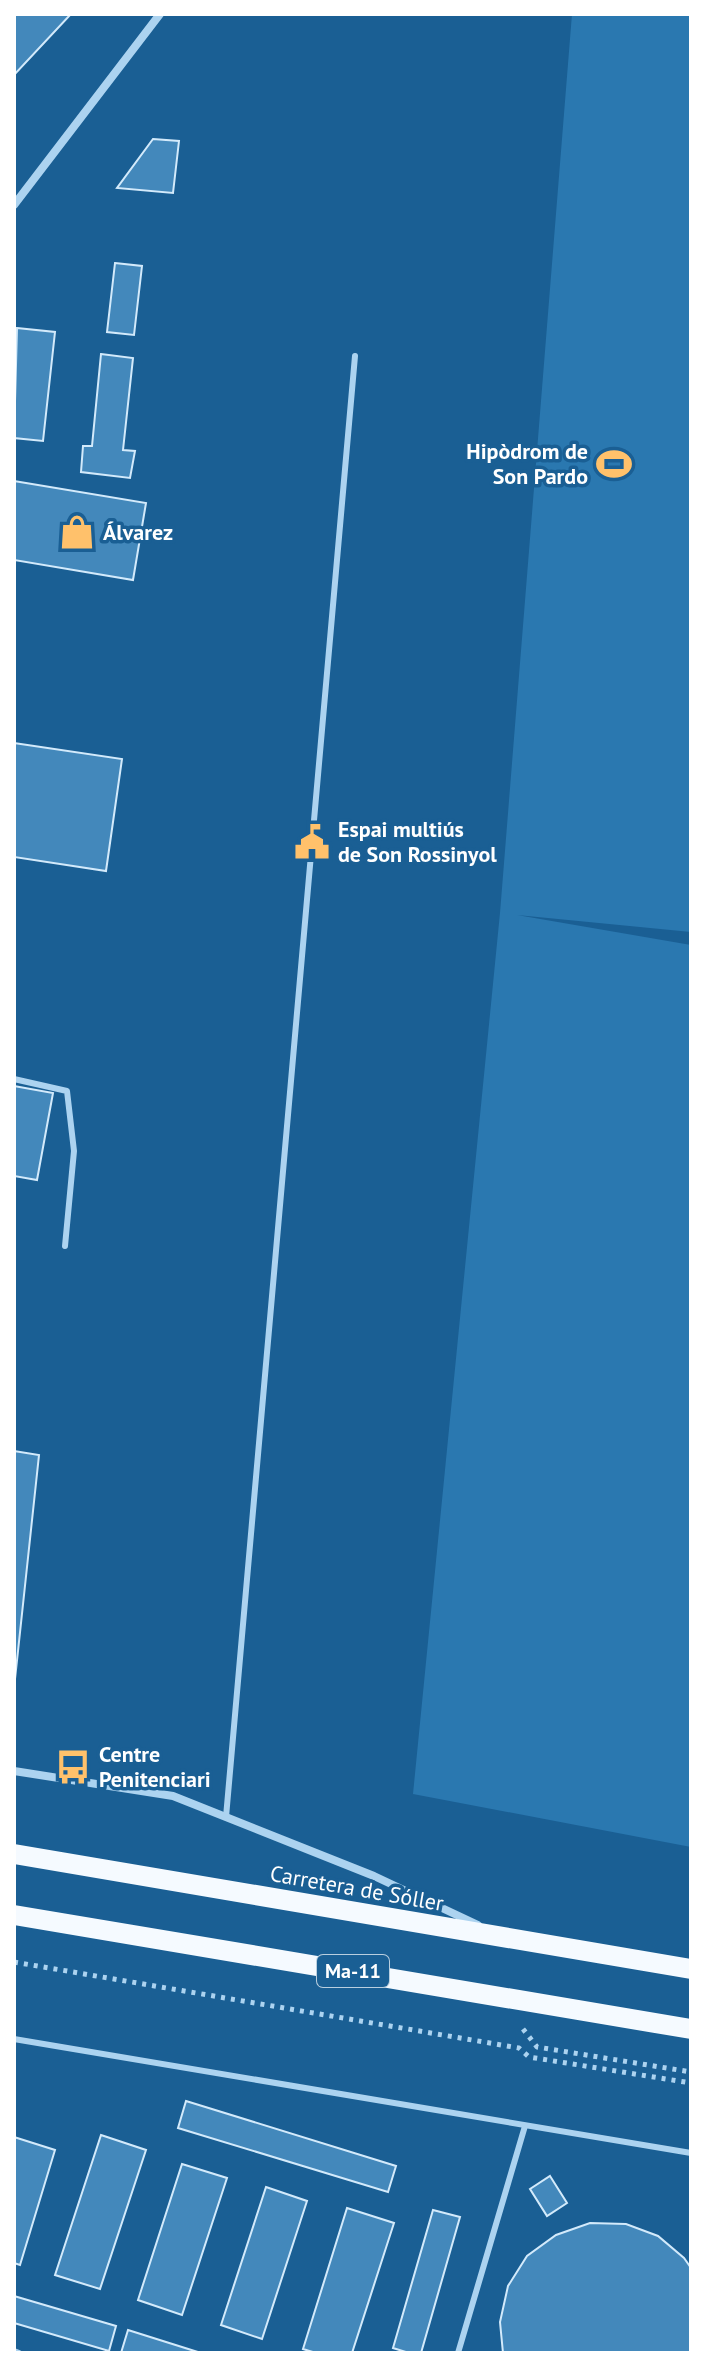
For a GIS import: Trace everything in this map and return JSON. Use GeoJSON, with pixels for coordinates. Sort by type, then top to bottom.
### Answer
{"type":"FeatureCollection","features":[{"type":"Feature","properties":{"kind":"main road","name":"Carretera de Sóller"},"geometry":{"type":"LineString","coordinates":[[14,1854],[691,1969]]}},
{"type":"Feature","properties":{"kind":"main road","name":"Ma-11"},"geometry":{"type":"LineString","coordinates":[[14,1915],[691,2029]]}},
{"type":"Feature","properties":{"kind":"street"},"geometry":{"type":"LineString","coordinates":[[14,205],[160,14]]}},
{"type":"Feature","properties":{"kind":"street"},"geometry":{"type":"LineString","coordinates":[[14,1771],[173,1796],[374,1876],[504,1937]]}},
{"type":"Feature","properties":{"kind":"lane"},"geometry":{"type":"LineString","coordinates":[[226,1817],[355,356]]}},
{"type":"Feature","properties":{"kind":"lane"},"geometry":{"type":"LineString","coordinates":[[14,1079],[67,1091],[74,1151],[65,1246]]}},
{"type":"Feature","properties":{"kind":"lane"},"geometry":{"type":"LineString","coordinates":[[14,2039],[691,2153]]}},
{"type":"Feature","properties":{"kind":"lane"},"geometry":{"type":"LineString","coordinates":[[458,2353],[525,2126]]}},
{"type":"Feature","properties":{"kind":"path"},"geometry":{"type":"LineString","coordinates":[[14,1962],[519,2048],[529,2057],[691,2083]]}},
{"type":"Feature","properties":{"kind":"path"},"geometry":{"type":"LineString","coordinates":[[508,2026],[523,2029],[537,2047],[691,2072]]}},
{"type":"Feature","properties":{"kind":"shaded area"},"geometry":{"type":"Polygon","coordinates":[[[572,14],[691,14],[691,932],[517,915],[691,945],[691,1847],[413,1794],[500,913],[572,14]]]}},
{"type":"Feature","properties":{"kind":"building"},"geometry":{"type":"Polygon","coordinates":[[[14,14],[71,14],[14,75],[14,14]]]}},
{"type":"Feature","properties":{"kind":"building"},"geometry":{"type":"Polygon","coordinates":[[[153,139],[179,141],[173,193],[117,188],[153,139]]]}},
{"type":"Feature","properties":{"kind":"building"},"geometry":{"type":"Polygon","coordinates":[[[115,263],[142,266],[134,335],[107,332],[115,263]]]}},
{"type":"Feature","properties":{"kind":"building"},"geometry":{"type":"Polygon","coordinates":[[[17,328],[55,332],[43,441],[14,438],[17,328]]]}},
{"type":"Feature","properties":{"kind":"building"},"geometry":{"type":"Polygon","coordinates":[[[101,354],[133,358],[123,450],[135,451],[130,478],[81,472],[83,446],[92,446],[101,354]]]}},
{"type":"Feature","properties":{"kind":"building","name":"Álvarez"},"geometry":{"type":"Polygon","coordinates":[[[14,481],[146,503],[133,580],[14,560],[14,481]]]}},
{"type":"Feature","properties":{"kind":"building"},"geometry":{"type":"Polygon","coordinates":[[[14,743],[122,759],[106,871],[14,857],[14,743]]]}},
{"type":"Feature","properties":{"kind":"building"},"geometry":{"type":"Polygon","coordinates":[[[14,1086],[53,1093],[37,1180],[14,1176],[14,1086]]]}},
{"type":"Feature","properties":{"kind":"building"},"geometry":{"type":"Polygon","coordinates":[[[14,1451],[39,1455],[15,1679],[14,1679],[14,1451]]]}},
{"type":"Feature","properties":{"kind":"building"},"geometry":{"type":"Polygon","coordinates":[[[186,2101],[396,2166],[388,2192],[178,2128],[186,2101]]]}},
{"type":"Feature","properties":{"kind":"building"},"geometry":{"type":"Polygon","coordinates":[[[101,2135],[146,2150],[100,2289],[55,2275],[101,2135]]]}},
{"type":"Feature","properties":{"kind":"building"},"geometry":{"type":"Polygon","coordinates":[[[14,2137],[55,2150],[20,2265],[14,2263],[14,2137]]]}},
{"type":"Feature","properties":{"kind":"building"},"geometry":{"type":"Polygon","coordinates":[[[182,2164],[227,2178],[182,2315],[138,2300],[182,2164]]]}},
{"type":"Feature","properties":{"kind":"building"},"geometry":{"type":"Polygon","coordinates":[[[550,2176],[567,2203],[547,2216],[530,2189],[550,2176]]]}},
{"type":"Feature","properties":{"kind":"building"},"geometry":{"type":"Polygon","coordinates":[[[266,2187],[307,2201],[262,2339],[221,2325],[266,2187]]]}},
{"type":"Feature","properties":{"kind":"building"},"geometry":{"type":"Polygon","coordinates":[[[347,2208],[394,2223],[352,2353],[316,2353],[303,2349],[347,2208]]]}},
{"type":"Feature","properties":{"kind":"building"},"geometry":{"type":"Polygon","coordinates":[[[433,2210],[460,2217],[421,2353],[409,2353],[393,2348],[433,2210]]]}},
{"type":"Feature","properties":{"kind":"building"},"geometry":{"type":"Polygon","coordinates":[[[590,2223],[626,2224],[658,2236],[684,2258],[691,2268],[691,2353],[503,2353],[500,2322],[508,2286],[527,2256],[556,2235],[590,2223]]]}},
{"type":"Feature","properties":{"kind":"building"},"geometry":{"type":"Polygon","coordinates":[[[14,2296],[116,2326],[109,2351],[14,2323],[14,2296]]]}},
{"type":"Feature","properties":{"kind":"building"},"geometry":{"type":"Polygon","coordinates":[[[128,2330],[201,2353],[121,2353],[128,2330]]]}},
{"type":"Feature","properties":{"kind":"place","name":"Hipòdrom de Son Pardo"},"geometry":{"type":"Point","coordinates":[614,464]}},
{"type":"Feature","properties":{"kind":"place","name":"Álvarez"},"geometry":{"type":"Point","coordinates":[77,532]}},
{"type":"Feature","properties":{"kind":"place","name":"Espai multiús de Son Rossinyol"},"geometry":{"type":"Point","coordinates":[312,842]}},
{"type":"Feature","properties":{"kind":"place","name":"Centre Penitenciari"},"geometry":{"type":"Point","coordinates":[73,1767]}}]}
